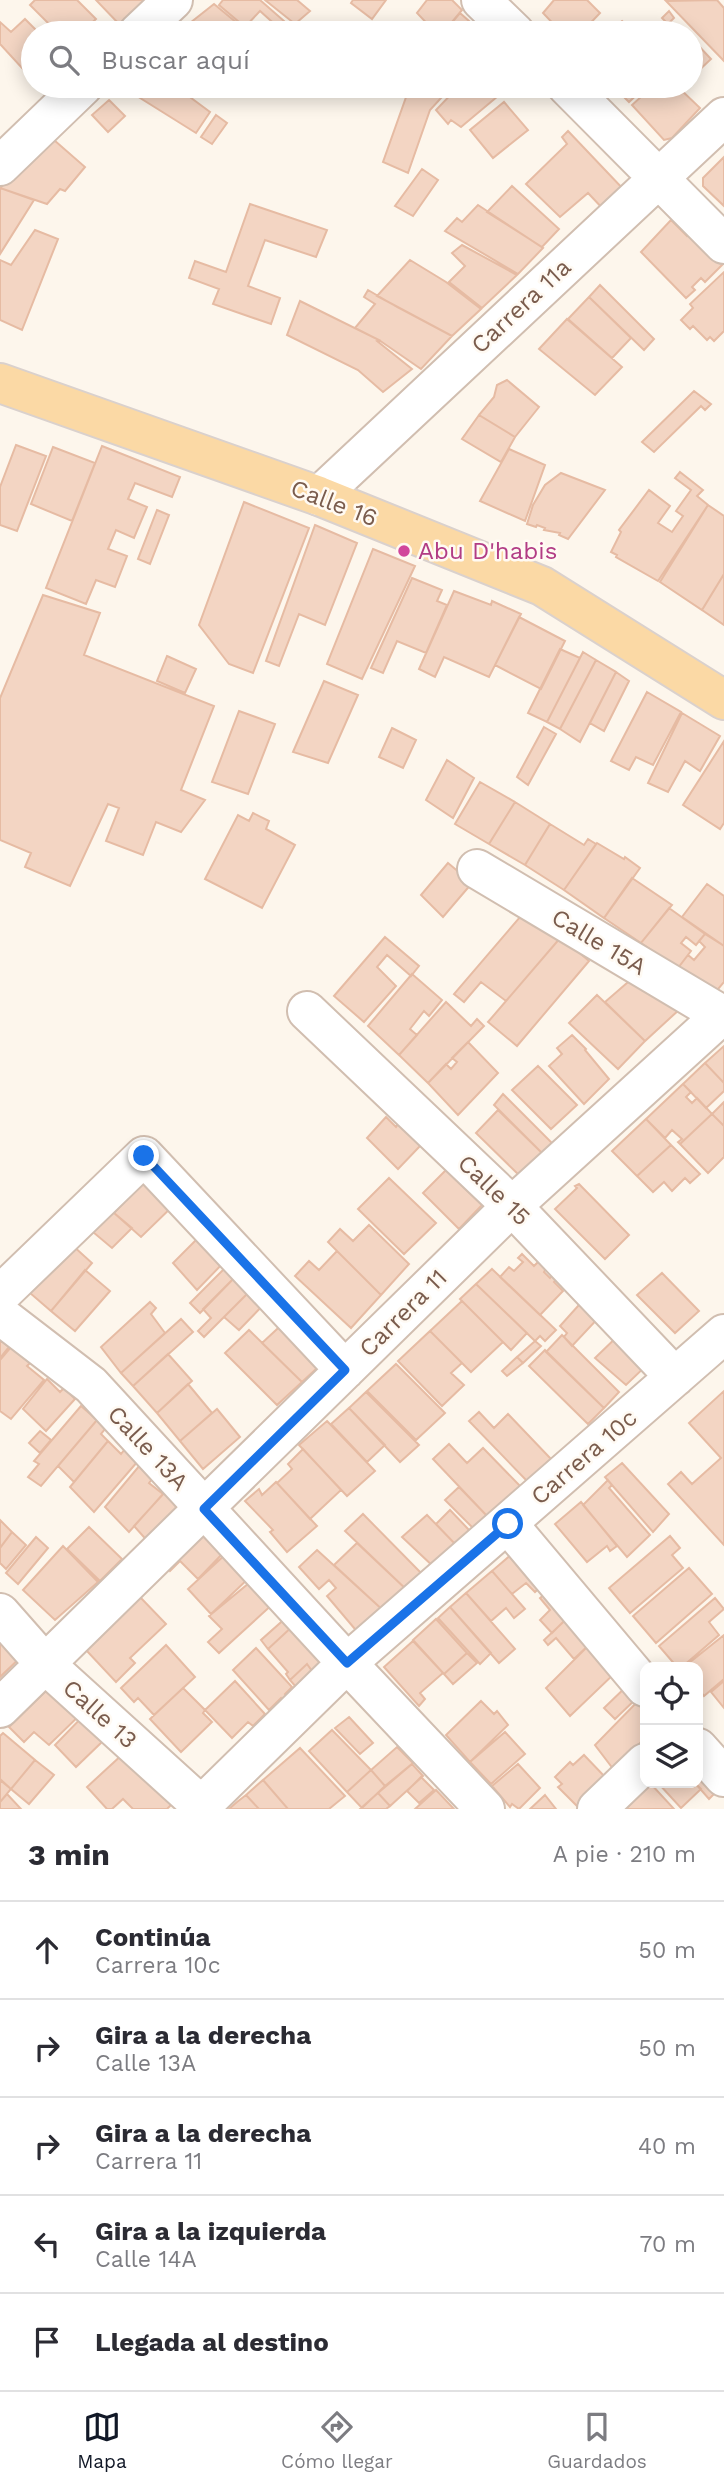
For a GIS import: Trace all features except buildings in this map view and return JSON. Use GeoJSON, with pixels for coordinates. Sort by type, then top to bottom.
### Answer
{"type":"FeatureCollection","features":[{"type":"Feature","properties":{"kind":"main road","name":"Calle 16"},"geometry":{"type":"LineString","coordinates":[[2,389],[319,496],[542,586],[724,700]]}},
{"type":"Feature","properties":{"kind":"street"},"geometry":{"type":"LineString","coordinates":[[151,21],[173,0]]}},
{"type":"Feature","properties":{"kind":"street"},"geometry":{"type":"LineString","coordinates":[[481,0],[503,21]]}},
{"type":"Feature","properties":{"kind":"street"},"geometry":{"type":"LineString","coordinates":[[0,166],[71,98]]}},
{"type":"Feature","properties":{"kind":"street"},"geometry":{"type":"LineString","coordinates":[[579,98],[724,244]]}},
{"type":"Feature","properties":{"kind":"street","name":"Carrera 11a"},"geometry":{"type":"LineString","coordinates":[[319,496],[724,117]]}},
{"type":"Feature","properties":{"kind":"street","name":"Calle 15A"},"geometry":{"type":"LineString","coordinates":[[477,869],[723,1014]]}},
{"type":"Feature","properties":{"kind":"street","name":"Calle 15"},"geometry":{"type":"LineString","coordinates":[[307,1011],[512,1206],[675,1377]]}},
{"type":"Feature","properties":{"kind":"street","name":"Carrera 11"},"geometry":{"type":"LineString","coordinates":[[0,1708],[512,1206],[723,1014]]}},
{"type":"Feature","properties":{"kind":"street"},"geometry":{"type":"LineString","coordinates":[[0,1295],[144,1156],[345,1370]]}},
{"type":"Feature","properties":{"kind":"street","name":"Calle 13A"},"geometry":{"type":"LineString","coordinates":[[0,1315],[91,1385],[485,1809]]}},
{"type":"Feature","properties":{"kind":"street","name":"Carrera 10c"},"geometry":{"type":"LineString","coordinates":[[201,1808],[347,1663],[724,1334]]}},
{"type":"Feature","properties":{"kind":"street"},"geometry":{"type":"LineString","coordinates":[[508,1524],[640,1681]]}},
{"type":"Feature","properties":{"kind":"street","name":"Calle 13"},"geometry":{"type":"LineString","coordinates":[[0,1613],[45,1664],[201,1808]]}},
{"type":"Feature","properties":{"kind":"street"},"geometry":{"type":"LineString","coordinates":[[703,1754],[724,1777]]}},
{"type":"Feature","properties":{"kind":"street"},"geometry":{"type":"LineString","coordinates":[[597,1809],[640,1768]]}},
{"type":"Feature","properties":{"kind":"place","name":"Abu D'habis"},"geometry":{"type":"Point","coordinates":[404,551]}},
{"type":"Feature","properties":{"kind":"route"},"geometry":{"type":"LineString","coordinates":[[144,1156],[345,1370],[204,1509],[347,1663],[508,1524]]}}]}
